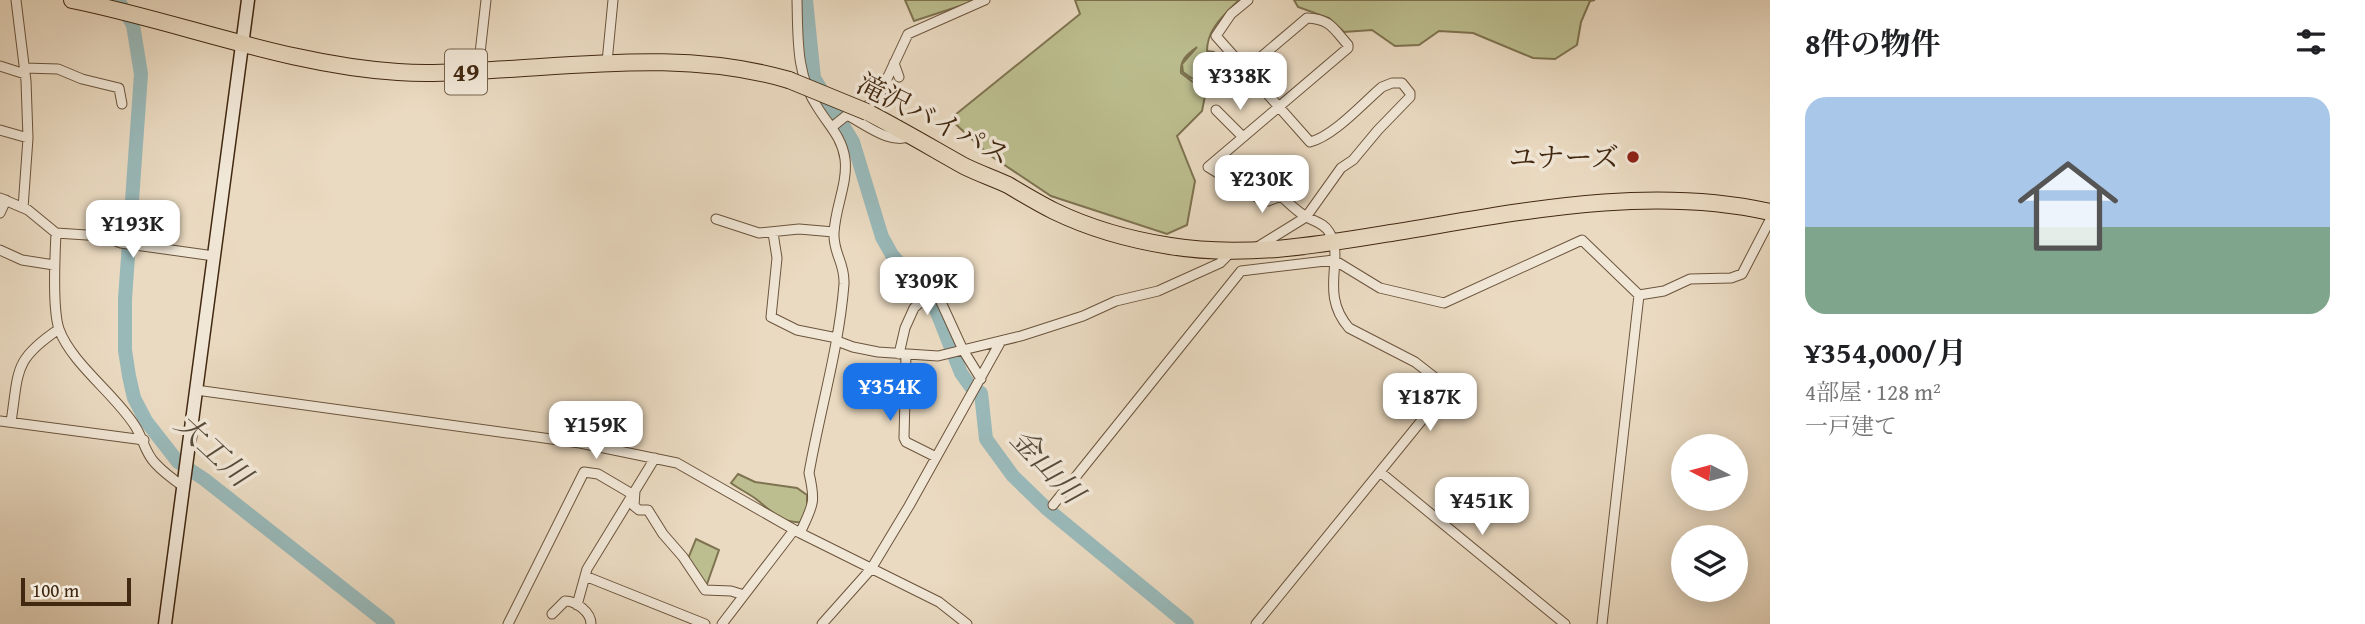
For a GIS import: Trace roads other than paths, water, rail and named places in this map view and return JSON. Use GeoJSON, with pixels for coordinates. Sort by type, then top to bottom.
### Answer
{"type":"FeatureCollection","features":[{"type":"Feature","properties":{"kind":"highway","name":"滝沢バイパス"},"geometry":{"type":"LineString","coordinates":[[72,0],[148,17],[242,43],[361,69],[424,74],[662,61],[713,64],[756,71],[789,80],[912,136],[967,167],[1081,222],[1170,246],[1232,251],[1334,251],[1468,220],[1600,203],[1700,203],[1770,212]]}},
{"type":"Feature","properties":{"kind":"street"},"geometry":{"type":"LineString","coordinates":[[16,0],[28,138],[23,208]]}},
{"type":"Feature","properties":{"kind":"street"},"geometry":{"type":"LineString","coordinates":[[165,624],[248,0]]}},
{"type":"Feature","properties":{"kind":"street"},"geometry":{"type":"LineString","coordinates":[[478,71],[486,0]]}},
{"type":"Feature","properties":{"kind":"street"},"geometry":{"type":"LineString","coordinates":[[607,62],[613,0]]}},
{"type":"Feature","properties":{"kind":"street"},"geometry":{"type":"LineString","coordinates":[[722,624],[797,531],[813,503],[809,473],[837,339],[844,271],[834,247],[834,232],[845,165],[840,141],[817,108],[800,69],[797,0]]}},
{"type":"Feature","properties":{"kind":"street"},"geometry":{"type":"LineString","coordinates":[[832,127],[847,115],[859,114],[878,98],[908,34],[985,0]]}},
{"type":"Feature","properties":{"kind":"street"},"geometry":{"type":"LineString","coordinates":[[1248,0],[1231,14],[1216,36],[1310,142],[1329,132],[1382,87],[1402,83],[1410,93],[1410,97],[1353,160],[1341,168],[1306,217],[1252,251]]}},
{"type":"Feature","properties":{"kind":"street"},"geometry":{"type":"LineString","coordinates":[[1229,85],[1307,18],[1322,18],[1328,21],[1348,45],[1348,48],[1208,167],[1261,200],[1268,201],[1281,196],[1306,217],[1322,224],[1330,233],[1334,251],[1333,294],[1343,321],[1349,328],[1415,362],[1444,387],[1444,393],[1256,624]]}},
{"type":"Feature","properties":{"kind":"street"},"geometry":{"type":"LineString","coordinates":[[894,63],[899,77]]}},
{"type":"Feature","properties":{"kind":"street"},"geometry":{"type":"LineString","coordinates":[[0,66],[24,71],[67,71],[82,79],[119,88],[122,104]]}},
{"type":"Feature","properties":{"kind":"street"},"geometry":{"type":"LineString","coordinates":[[1216,110],[1242,136]]}},
{"type":"Feature","properties":{"kind":"street"},"geometry":{"type":"LineString","coordinates":[[0,130],[28,138]]}},
{"type":"Feature","properties":{"kind":"street"},"geometry":{"type":"LineString","coordinates":[[0,213],[3,199],[23,208],[56,233],[54,265],[59,329],[80,360],[125,410],[155,464],[184,487]]}},
{"type":"Feature","properties":{"kind":"street"},"geometry":{"type":"LineString","coordinates":[[716,219],[750,232],[773,233],[799,229],[834,232]]}},
{"type":"Feature","properties":{"kind":"street"},"geometry":{"type":"LineString","coordinates":[[1639,295],[1664,291],[1690,279],[1731,278],[1742,274],[1770,220]]}},
{"type":"Feature","properties":{"kind":"street"},"geometry":{"type":"LineString","coordinates":[[56,233],[89,234],[121,243],[214,256]]}},
{"type":"Feature","properties":{"kind":"street"},"geometry":{"type":"LineString","coordinates":[[773,233],[777,258],[771,317],[797,330],[837,339],[863,350],[938,356],[1001,341],[1083,316],[1116,301],[1170,286],[1220,263],[1232,251]]}},
{"type":"Feature","properties":{"kind":"street"},"geometry":{"type":"LineString","coordinates":[[1334,251],[1380,288],[1444,303],[1582,240],[1639,295]]}},
{"type":"Feature","properties":{"kind":"street"},"geometry":{"type":"LineString","coordinates":[[0,250],[22,260],[54,265]]}},
{"type":"Feature","properties":{"kind":"street"},"geometry":{"type":"LineString","coordinates":[[1053,505],[1241,271],[1334,251]]}},
{"type":"Feature","properties":{"kind":"street"},"geometry":{"type":"LineString","coordinates":[[936,457],[906,442],[904,438],[903,334],[914,308],[936,291],[945,280]]}},
{"type":"Feature","properties":{"kind":"street"},"geometry":{"type":"LineString","coordinates":[[926,281],[936,291],[963,350],[981,379]]}},
{"type":"Feature","properties":{"kind":"street"},"geometry":{"type":"LineString","coordinates":[[1602,624],[1639,295]]}},
{"type":"Feature","properties":{"kind":"street"},"geometry":{"type":"LineString","coordinates":[[11,422],[21,365],[37,344],[59,329]]}},
{"type":"Feature","properties":{"kind":"street"},"geometry":{"type":"LineString","coordinates":[[822,624],[871,569],[1001,341]]}},
{"type":"Feature","properties":{"kind":"street"},"geometry":{"type":"LineString","coordinates":[[196,390],[580,443],[677,463],[797,531],[940,602],[967,624]]}},
{"type":"Feature","properties":{"kind":"street"},"geometry":{"type":"LineString","coordinates":[[0,421],[144,440]]}},
{"type":"Feature","properties":{"kind":"street"},"geometry":{"type":"LineString","coordinates":[[577,605],[587,569],[655,458]]}},
{"type":"Feature","properties":{"kind":"street"},"geometry":{"type":"LineString","coordinates":[[511,622],[584,472],[598,474],[634,492]]}},
{"type":"Feature","properties":{"kind":"street"},"geometry":{"type":"LineString","coordinates":[[1380,472],[1565,624]]}},
{"type":"Feature","properties":{"kind":"street"},"geometry":{"type":"LineString","coordinates":[[634,492],[634,506],[639,510],[648,510],[705,590],[731,591],[744,595]]}},
{"type":"Feature","properties":{"kind":"street"},"geometry":{"type":"LineString","coordinates":[[585,576],[705,624]]}},
{"type":"Feature","properties":{"kind":"street"},"geometry":{"type":"LineString","coordinates":[[552,614],[565,601],[572,601],[589,614],[591,624]]}},
{"type":"Feature","properties":{"kind":"street"},"geometry":{"type":"LineString","coordinates":[[672,624],[676,613]]}},
{"type":"Feature","properties":{"kind":"waterway","name":"大工川"},"geometry":{"type":"LineString","coordinates":[[118,0],[133,25],[141,74],[125,299],[125,350],[134,398],[146,421],[178,462],[204,479],[388,624]]}},
{"type":"Feature","properties":{"kind":"waterway","name":"金山川"},"geometry":{"type":"LineString","coordinates":[[806,0],[814,78],[853,142],[882,237],[892,255],[923,289],[936,310],[961,373],[971,387],[981,393],[986,439],[1013,476],[1046,508],[1187,624]]}},
{"type":"Feature","properties":{"kind":"place","name":"ユナーズ"},"geometry":{"type":"Point","coordinates":[1633,157]}}]}
